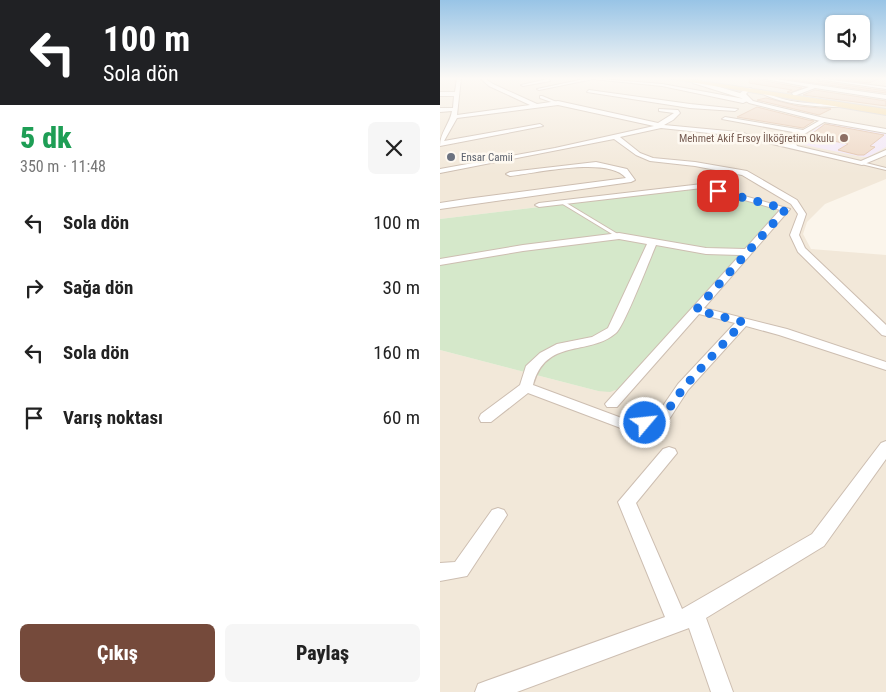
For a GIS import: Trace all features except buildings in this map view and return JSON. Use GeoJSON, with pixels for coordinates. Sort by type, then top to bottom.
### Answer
{"type":"FeatureCollection","features":[{"type":"Feature","properties":{"kind":"street"},"geometry":{"type":"LineString","coordinates":[[440,143],[455,110]]}},
{"type":"Feature","properties":{"kind":"street"},"geometry":{"type":"LineString","coordinates":[[452,119],[508,110]]}},
{"type":"Feature","properties":{"kind":"street"},"geometry":{"type":"LineString","coordinates":[[593,110],[659,126],[738,134],[865,162],[884,154]]}},
{"type":"Feature","properties":{"kind":"street"},"geometry":{"type":"LineString","coordinates":[[440,171],[617,138],[659,126],[678,112],[663,110]]}},
{"type":"Feature","properties":{"kind":"street"},"geometry":{"type":"LineString","coordinates":[[713,131],[734,110]]}},
{"type":"Feature","properties":{"kind":"street"},"geometry":{"type":"LineString","coordinates":[[792,110],[824,120],[886,131]]}},
{"type":"Feature","properties":{"kind":"street"},"geometry":{"type":"LineString","coordinates":[[725,119],[803,132]]}},
{"type":"Feature","properties":{"kind":"street"},"geometry":{"type":"LineString","coordinates":[[773,153],[824,120]]}},
{"type":"Feature","properties":{"kind":"street"},"geometry":{"type":"LineString","coordinates":[[742,122],[736,128],[787,144]]}},
{"type":"Feature","properties":{"kind":"street"},"geometry":{"type":"LineString","coordinates":[[440,143],[540,126]]}},
{"type":"Feature","properties":{"kind":"street"},"geometry":{"type":"LineString","coordinates":[[617,138],[638,154],[652,160],[696,164],[744,173],[794,202],[802,214],[794,232],[795,240],[801,250],[886,332]]}},
{"type":"Feature","properties":{"kind":"street"},"geometry":{"type":"LineString","coordinates":[[504,159],[514,184]]}},
{"type":"Feature","properties":{"kind":"street"},"geometry":{"type":"LineString","coordinates":[[440,206],[466,201],[514,184],[596,164],[624,171],[631,180],[514,184]]}},
{"type":"Feature","properties":{"kind":"street"},"geometry":{"type":"LineString","coordinates":[[539,205],[702,186],[786,209],[612,404]]}},
{"type":"Feature","properties":{"kind":"street"},"geometry":{"type":"LineString","coordinates":[[440,262],[523,248],[619,236],[706,251],[748,252]]}},
{"type":"Feature","properties":{"kind":"street"},"geometry":{"type":"LineString","coordinates":[[486,418],[526,387],[531,369],[545,356],[562,347],[602,337],[617,326],[653,242]]}},
{"type":"Feature","properties":{"kind":"street"},"geometry":{"type":"LineString","coordinates":[[696,310],[743,322],[886,366]]}},
{"type":"Feature","properties":{"kind":"street"},"geometry":{"type":"LineString","coordinates":[[526,387],[626,425],[654,421],[663,417],[684,387],[743,322]]}},
{"type":"Feature","properties":{"kind":"street"},"geometry":{"type":"LineString","coordinates":[[486,692],[686,618],[818,540],[886,447]]}},
{"type":"Feature","properties":{"kind":"street"},"geometry":{"type":"LineString","coordinates":[[669,453],[627,502],[722,692]]}},
{"type":"Feature","properties":{"kind":"street"},"geometry":{"type":"LineString","coordinates":[[440,572],[460,570],[498,514]]}},
{"type":"Feature","properties":{"kind":"lane"},"geometry":{"type":"LineString","coordinates":[[865,162],[886,170]]}},
{"type":"Feature","properties":{"kind":"lane"},"geometry":{"type":"LineString","coordinates":[[562,202],[619,236]]}},
{"type":"Feature","properties":{"kind":"shaded area"},"geometry":{"type":"Polygon","coordinates":[[[440,110],[886,110],[886,179],[825,204],[807,222],[803,234],[811,249],[886,255],[886,692],[440,692],[440,350],[598,391],[614,391],[747,249],[777,212],[693,188],[440,219],[440,110]]]}},
{"type":"Feature","properties":{"kind":"shaded area","name":"Mehmet Akif Ersoy İlköğretim Okulu"},"geometry":{"type":"Polygon","coordinates":[[[831,123],[886,133],[886,147],[868,157],[862,157],[795,143],[821,125],[831,123]]]}},
{"type":"Feature","properties":{"kind":"green space"},"geometry":{"type":"Polygon","coordinates":[[[697,188],[774,207],[777,212],[747,249],[619,389],[610,392],[598,391],[440,350],[440,219],[697,188]]]}},
{"type":"Feature","properties":{"kind":"place","name":"Mehmet Akif Ersoy İlköğretim Okulu"},"geometry":{"type":"Point","coordinates":[844,138]}},
{"type":"Feature","properties":{"kind":"place","name":"Ensar Camii"},"geometry":{"type":"Point","coordinates":[451,157]}},
{"type":"Feature","properties":{"kind":"route"},"geometry":{"type":"LineString","coordinates":[[645,423],[663,417],[684,387],[743,322],[696,310],[786,209],[718,191]]}}]}
